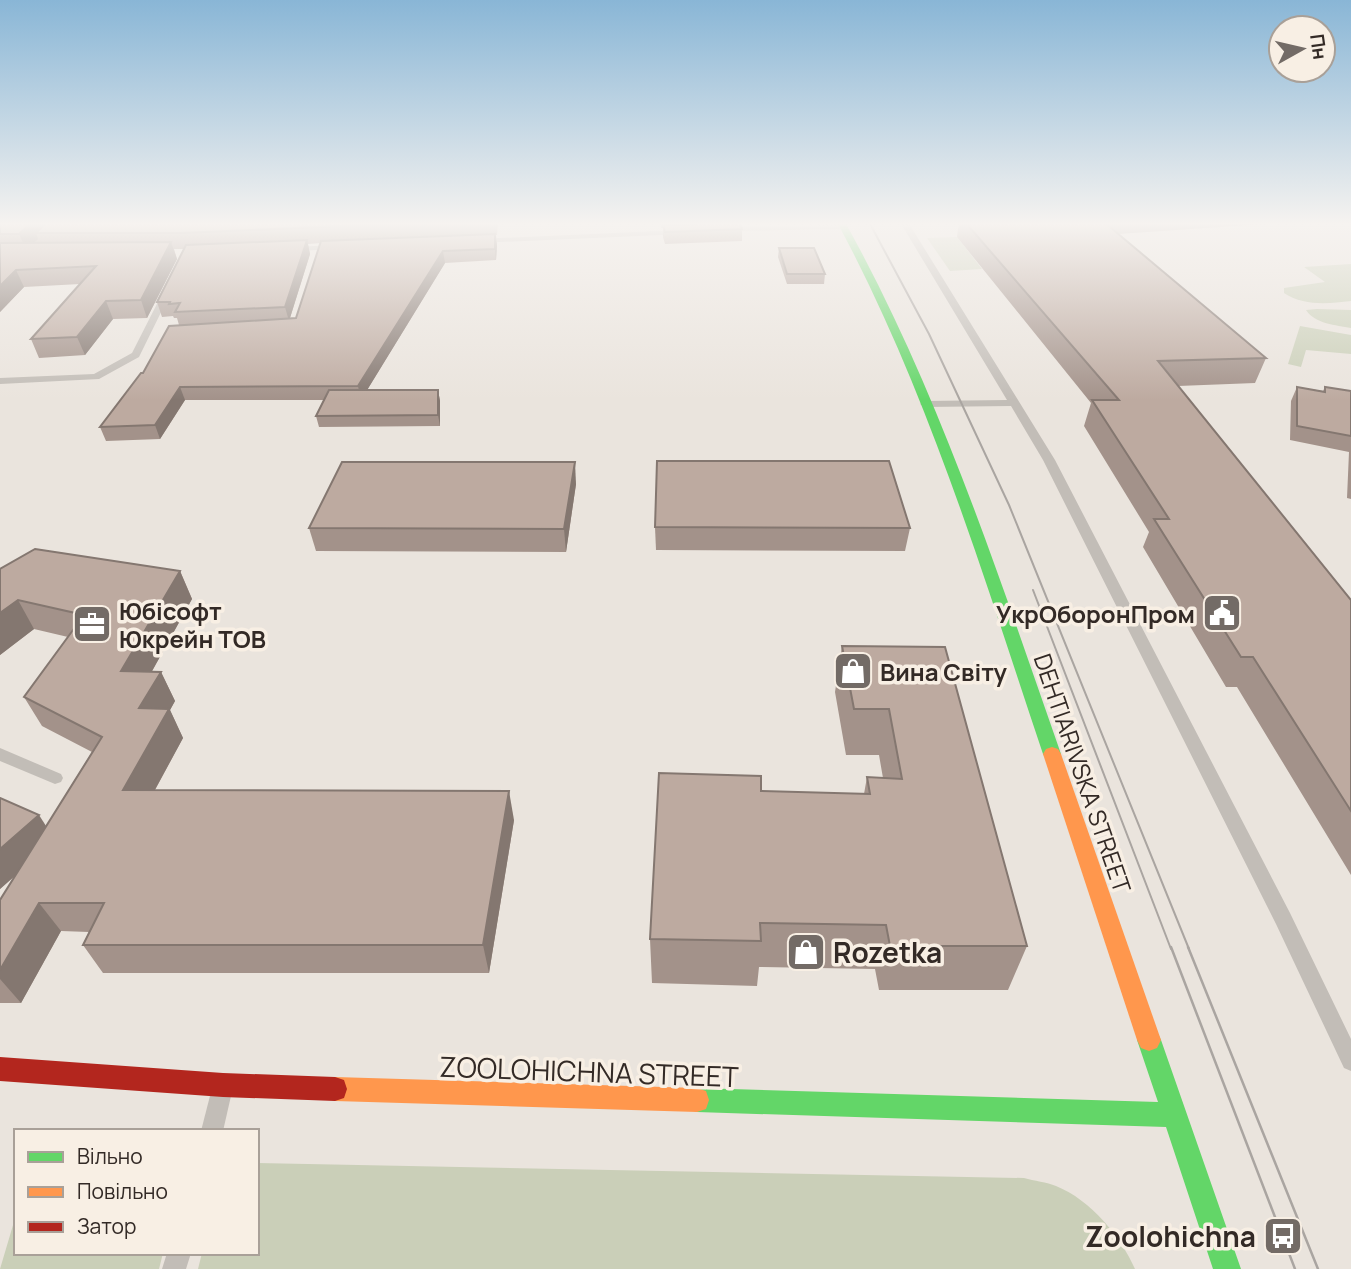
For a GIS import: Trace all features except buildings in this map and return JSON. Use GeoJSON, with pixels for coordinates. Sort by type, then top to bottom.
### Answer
{"type":"FeatureCollection","features":[{"type":"Feature","properties":{"kind":"main road","name":"DEHTIARIVSKA STREET"},"geometry":{"type":"LineString","coordinates":[[872,281],[925,404],[984,554],[1227,1269]]}},
{"type":"Feature","properties":{"kind":"main road","name":"ZOOLOHICHNA STREET"},"geometry":{"type":"LineString","coordinates":[[0,1069],[223,1085],[1176,1115]]}},
{"type":"Feature","properties":{"kind":"lane"},"geometry":{"type":"LineString","coordinates":[[0,381],[96,377],[136,355],[172,281]]}},
{"type":"Feature","properties":{"kind":"lane"},"geometry":{"type":"LineString","coordinates":[[940,281],[1049,460],[1283,919],[1351,1061]]}},
{"type":"Feature","properties":{"kind":"lane"},"geometry":{"type":"LineString","coordinates":[[147,334],[160,333]]}},
{"type":"Feature","properties":{"kind":"lane"},"geometry":{"type":"LineString","coordinates":[[925,404],[1014,403]]}},
{"type":"Feature","properties":{"kind":"lane"},"geometry":{"type":"LineString","coordinates":[[0,754],[55,778]]}},
{"type":"Feature","properties":{"kind":"lane"},"geometry":{"type":"LineString","coordinates":[[212,1129],[223,1085]]}},
{"type":"Feature","properties":{"kind":"green space"},"geometry":{"type":"Polygon","coordinates":[[[1351,281],[1351,301],[1308,302],[1284,293],[1284,288],[1351,281]]]}},
{"type":"Feature","properties":{"kind":"green space"},"geometry":{"type":"Polygon","coordinates":[[[1306,310],[1351,310],[1351,328],[1320,321],[1306,310]]]}},
{"type":"Feature","properties":{"kind":"green space"},"geometry":{"type":"Polygon","coordinates":[[[1300,326],[1351,335],[1351,354],[1306,350],[1301,367],[1288,364],[1300,326]]]}},
{"type":"Feature","properties":{"kind":"green space"},"geometry":{"type":"Polygon","coordinates":[[[259,1163],[1024,1178],[1049,1183],[1081,1200],[1113,1232],[1135,1269],[198,1269],[202,1255],[259,1255],[259,1163]]]}},
{"type":"Feature","properties":{"kind":"green space"},"geometry":{"type":"Polygon","coordinates":[[[14,1222],[14,1255],[162,1255],[159,1269],[0,1269],[14,1222]]]}},
{"type":"Feature","properties":{"kind":"tram line"},"geometry":{"type":"LineString","coordinates":[[901,281],[929,334],[1009,505],[1189,949]]}},
{"type":"Feature","properties":{"kind":"tram line"},"geometry":{"type":"LineString","coordinates":[[1033,590],[1171,949]]}},
{"type":"Feature","properties":{"kind":"tram line"},"geometry":{"type":"LineString","coordinates":[[1171,947],[1295,1269]]}},
{"type":"Feature","properties":{"kind":"tram line"},"geometry":{"type":"LineString","coordinates":[[1188,947],[1318,1269]]}},
{"type":"Feature","properties":{"kind":"traffic: fast"},"geometry":{"type":"LineString","coordinates":[[871,281],[949,465],[1052,754]]}},
{"type":"Feature","properties":{"kind":"traffic: fast"},"geometry":{"type":"LineString","coordinates":[[1149,1040],[1227,1269]]}},
{"type":"Feature","properties":{"kind":"traffic: fast"},"geometry":{"type":"LineString","coordinates":[[697,1100],[1176,1115]]}},
{"type":"Feature","properties":{"kind":"traffic: slow"},"geometry":{"type":"LineString","coordinates":[[1052,754],[1149,1040]]}},
{"type":"Feature","properties":{"kind":"traffic: slow"},"geometry":{"type":"LineString","coordinates":[[335,1089],[697,1100]]}},
{"type":"Feature","properties":{"kind":"traffic: jam"},"geometry":{"type":"LineString","coordinates":[[0,1069],[223,1085],[335,1089]]}},
{"type":"Feature","properties":{"kind":"place","name":"УкрОборонПром"},"geometry":{"type":"Point","coordinates":[1222,613]}},
{"type":"Feature","properties":{"kind":"place","name":"Юбісофт Юкрейн ТОВ"},"geometry":{"type":"Point","coordinates":[92,624]}},
{"type":"Feature","properties":{"kind":"place","name":"Вина Світу"},"geometry":{"type":"Point","coordinates":[853,671]}},
{"type":"Feature","properties":{"kind":"place","name":"Rozetka"},"geometry":{"type":"Point","coordinates":[806,952]}},
{"type":"Feature","properties":{"kind":"place","name":"Zoolohichna"},"geometry":{"type":"Point","coordinates":[1283,1236]}}]}
